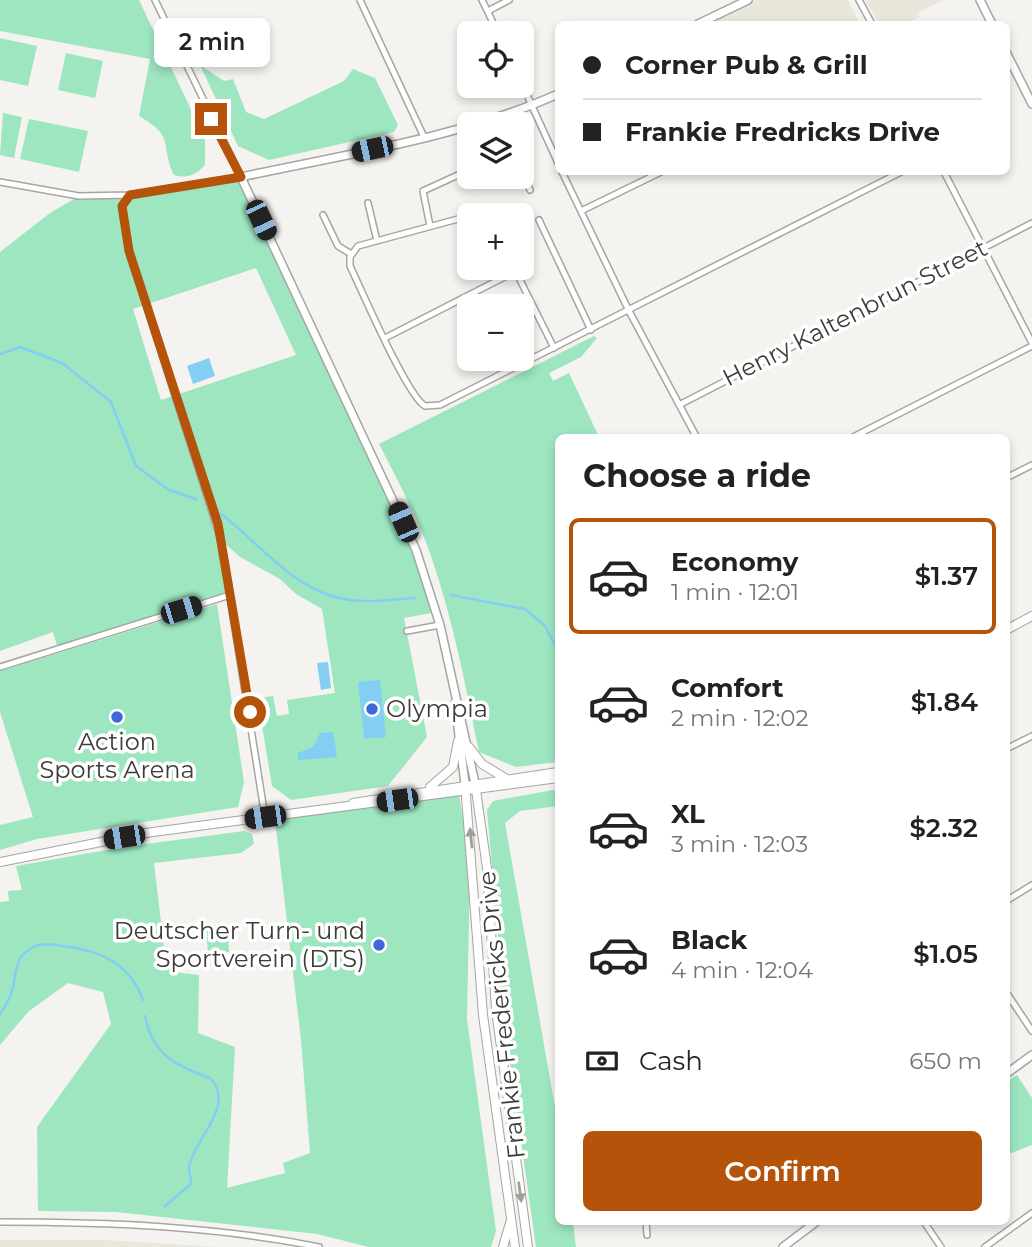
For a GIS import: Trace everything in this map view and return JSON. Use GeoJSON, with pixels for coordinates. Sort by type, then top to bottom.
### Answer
{"type":"FeatureCollection","features":[{"type":"Feature","properties":{"kind":"main road"},"geometry":{"type":"LineString","coordinates":[[1010,628],[1032,616]]}},
{"type":"Feature","properties":{"kind":"main road"},"geometry":{"type":"LineString","coordinates":[[425,790],[448,774],[456,759],[458,741]]}},
{"type":"Feature","properties":{"kind":"main road"},"geometry":{"type":"LineString","coordinates":[[469,747],[482,764],[505,778]]}},
{"type":"Feature","properties":{"kind":"main road"},"geometry":{"type":"LineString","coordinates":[[475,786],[505,778],[555,772]]}},
{"type":"Feature","properties":{"kind":"main road"},"geometry":{"type":"LineString","coordinates":[[347,805],[364,798],[425,790],[555,778]]}},
{"type":"Feature","properties":{"kind":"main road","name":"Frankie Fredericks Drive"},"geometry":{"type":"LineString","coordinates":[[475,786],[487,868],[496,1010],[528,1247]]}},
{"type":"Feature","properties":{"kind":"main road"},"geometry":{"type":"LineString","coordinates":[[0,862],[80,844],[465,787]]}},
{"type":"Feature","properties":{"kind":"main road","name":"Frankie Fredericks Drive"},"geometry":{"type":"LineString","coordinates":[[465,787],[483,1016],[515,1247]]}},
{"type":"Feature","properties":{"kind":"main road"},"geometry":{"type":"LineString","coordinates":[[503,1247],[511,1221]]}},
{"type":"Feature","properties":{"kind":"street"},"geometry":{"type":"LineString","coordinates":[[155,0],[402,518],[440,625],[455,699],[469,747],[475,786]]}},
{"type":"Feature","properties":{"kind":"street"},"geometry":{"type":"LineString","coordinates":[[360,0],[424,137]]}},
{"type":"Feature","properties":{"kind":"street"},"geometry":{"type":"LineString","coordinates":[[482,0],[492,21]]}},
{"type":"Feature","properties":{"kind":"street"},"geometry":{"type":"LineString","coordinates":[[488,12],[509,0]]}},
{"type":"Feature","properties":{"kind":"street"},"geometry":{"type":"LineString","coordinates":[[704,21],[748,0]]}},
{"type":"Feature","properties":{"kind":"street"},"geometry":{"type":"LineString","coordinates":[[859,0],[870,21]]}},
{"type":"Feature","properties":{"kind":"street"},"geometry":{"type":"LineString","coordinates":[[980,0],[990,21]]}},
{"type":"Feature","properties":{"kind":"street"},"geometry":{"type":"LineString","coordinates":[[1010,60],[1032,104]]}},
{"type":"Feature","properties":{"kind":"street"},"geometry":{"type":"LineString","coordinates":[[0,182],[79,196],[130,195],[241,177],[424,137],[531,106],[555,95]]}},
{"type":"Feature","properties":{"kind":"street"},"geometry":{"type":"LineString","coordinates":[[528,98],[555,157]]}},
{"type":"Feature","properties":{"kind":"street"},"geometry":{"type":"LineString","coordinates":[[430,226],[423,191],[457,175]]}},
{"type":"Feature","properties":{"kind":"street"},"geometry":{"type":"LineString","coordinates":[[563,175],[629,311],[695,434]]}},
{"type":"Feature","properties":{"kind":"street"},"geometry":{"type":"LineString","coordinates":[[581,211],[655,175]]}},
{"type":"Feature","properties":{"kind":"street"},"geometry":{"type":"LineString","coordinates":[[457,219],[358,246],[351,254],[351,266],[419,403],[432,407],[629,311],[895,175]]}},
{"type":"Feature","properties":{"kind":"street"},"geometry":{"type":"LineString","coordinates":[[859,434],[1032,344],[946,175]]}},
{"type":"Feature","properties":{"kind":"street"},"geometry":{"type":"LineString","coordinates":[[130,195],[122,206],[129,251],[218,524],[265,817]]}},
{"type":"Feature","properties":{"kind":"street"},"geometry":{"type":"LineString","coordinates":[[368,203],[377,241]]}},
{"type":"Feature","properties":{"kind":"street"},"geometry":{"type":"LineString","coordinates":[[323,215],[338,246],[351,254]]}},
{"type":"Feature","properties":{"kind":"street"},"geometry":{"type":"LineString","coordinates":[[539,220],[591,330]]}},
{"type":"Feature","properties":{"kind":"street","name":"Henry Kaltenbrun Street"},"geometry":{"type":"LineString","coordinates":[[679,405],[1032,223]]}},
{"type":"Feature","properties":{"kind":"street"},"geometry":{"type":"LineString","coordinates":[[385,338],[496,280]]}},
{"type":"Feature","properties":{"kind":"street"},"geometry":{"type":"LineString","coordinates":[[520,280],[554,348]]}},
{"type":"Feature","properties":{"kind":"street"},"geometry":{"type":"LineString","coordinates":[[1010,476],[1032,465]]}},
{"type":"Feature","properties":{"kind":"street"},"geometry":{"type":"LineString","coordinates":[[0,667],[230,595]]}},
{"type":"Feature","properties":{"kind":"street"},"geometry":{"type":"LineString","coordinates":[[407,631],[440,625]]}},
{"type":"Feature","properties":{"kind":"street"},"geometry":{"type":"LineString","coordinates":[[455,699],[465,787]]}},
{"type":"Feature","properties":{"kind":"street"},"geometry":{"type":"LineString","coordinates":[[1010,747],[1032,736]]}},
{"type":"Feature","properties":{"kind":"street"},"geometry":{"type":"LineString","coordinates":[[1010,899],[1032,885]]}},
{"type":"Feature","properties":{"kind":"street"},"geometry":{"type":"LineString","coordinates":[[1010,998],[1032,1031]]}},
{"type":"Feature","properties":{"kind":"street"},"geometry":{"type":"LineString","coordinates":[[1010,1071],[1032,1055]]}},
{"type":"Feature","properties":{"kind":"street"},"geometry":{"type":"LineString","coordinates":[[985,1247],[1032,1213]]}},
{"type":"Feature","properties":{"kind":"street"},"geometry":{"type":"LineString","coordinates":[[0,1222],[150,1225],[277,1239],[319,1247]]}},
{"type":"Feature","properties":{"kind":"street"},"geometry":{"type":"LineString","coordinates":[[646,1225],[647,1235]]}},
{"type":"Feature","properties":{"kind":"street"},"geometry":{"type":"LineString","coordinates":[[783,1247],[812,1225]]}},
{"type":"Feature","properties":{"kind":"street"},"geometry":{"type":"LineString","coordinates":[[926,1225],[941,1247]]}},
{"type":"Feature","properties":{"kind":"shaded area"},"geometry":{"type":"Polygon","coordinates":[[[755,0],[848,0],[858,21],[711,21],[755,0]]]}},
{"type":"Feature","properties":{"kind":"shaded area"},"geometry":{"type":"Polygon","coordinates":[[[865,0],[943,0],[918,13],[920,17],[911,21],[877,21],[865,0]]]}},
{"type":"Feature","properties":{"kind":"shaded area"},"geometry":{"type":"Polygon","coordinates":[[[0,1240],[104,1240],[219,1247],[0,1247],[0,1240]]]}},
{"type":"Feature","properties":{"kind":"green space"},"geometry":{"type":"Polygon","coordinates":[[[0,0],[139,0],[205,139],[205,165],[191,175],[174,175],[163,136],[139,116],[150,59],[0,31],[0,0]]]}},
{"type":"Feature","properties":{"kind":"green space"},"geometry":{"type":"Polygon","coordinates":[[[0,38],[37,46],[28,86],[0,80],[0,38]]]}},
{"type":"Feature","properties":{"kind":"green space"},"geometry":{"type":"Polygon","coordinates":[[[66,53],[103,61],[95,98],[58,90],[66,53]]]}},
{"type":"Feature","properties":{"kind":"green space"},"geometry":{"type":"Polygon","coordinates":[[[200,65],[224,81],[233,79],[246,112],[264,119],[344,81],[353,69],[375,78],[398,125],[394,132],[269,160],[238,146],[200,65]]]}},
{"type":"Feature","properties":{"kind":"green space"},"geometry":{"type":"Polygon","coordinates":[[[3,113],[22,117],[14,158],[0,155],[3,113]]]}},
{"type":"Feature","properties":{"kind":"green space"},"geometry":{"type":"Polygon","coordinates":[[[29,119],[88,131],[79,172],[20,159],[29,119]]]}},
{"type":"Feature","properties":{"kind":"green space"},"geometry":{"type":"Polygon","coordinates":[[[241,177],[411,540],[437,612],[404,618],[427,737],[388,786],[291,800],[272,786],[258,702],[260,698],[273,696],[277,716],[289,714],[287,700],[335,693],[322,609],[296,594],[280,579],[240,557],[222,541],[230,595],[58,649],[53,632],[0,651],[0,252],[50,213],[79,196],[130,195],[241,177]],[[256,268],[133,309],[161,400],[296,355],[256,268]]]}},
{"type":"Feature","properties":{"kind":"green space"},"geometry":{"type":"Polygon","coordinates":[[[594,336],[597,338],[581,357],[549,373],[553,381],[569,373],[598,434],[555,434],[555,762],[516,767],[479,752],[441,586],[422,532],[379,444],[524,371],[534,371],[534,366],[594,336]]]}},
{"type":"Feature","properties":{"kind":"green space","name":"Action Sports Arena"},"geometry":{"type":"Polygon","coordinates":[[[217,604],[244,782],[238,807],[37,839],[0,850],[0,825],[33,817],[0,712],[0,671],[217,604]]]}},
{"type":"Feature","properties":{"kind":"green space"},"geometry":{"type":"Polygon","coordinates":[[[555,790],[555,806],[520,811],[505,823],[555,1107],[555,1225],[573,1225],[576,1247],[536,1247],[508,1049],[487,810],[493,801],[555,790]]]}},
{"type":"Feature","properties":{"kind":"green space"},"geometry":{"type":"Polygon","coordinates":[[[459,794],[470,866],[467,1019],[496,1231],[491,1247],[369,1247],[317,1234],[116,1212],[38,1211],[37,1127],[111,1024],[103,992],[68,983],[29,1011],[0,1045],[0,902],[9,901],[8,891],[22,890],[16,866],[124,847],[244,831],[252,834],[254,844],[241,853],[154,863],[166,964],[173,972],[199,975],[198,1033],[235,1047],[227,1188],[285,1173],[283,1163],[310,1153],[301,1040],[275,820],[459,794]]]}},
{"type":"Feature","properties":{"kind":"green space"},"geometry":{"type":"Polygon","coordinates":[[[228,925],[229,952],[208,954],[206,927],[228,925]]]}},
{"type":"Feature","properties":{"kind":"green space"},"geometry":{"type":"Polygon","coordinates":[[[1017,1075],[1032,1098],[1032,1145],[1010,1153],[1010,1079],[1017,1075]]]}},
{"type":"Feature","properties":{"kind":"water"},"geometry":{"type":"Polygon","coordinates":[[[209,358],[215,376],[193,384],[187,366],[209,358]]]}},
{"type":"Feature","properties":{"kind":"water"},"geometry":{"type":"Polygon","coordinates":[[[328,662],[331,688],[321,690],[317,663],[328,662]]]}},
{"type":"Feature","properties":{"kind":"water","name":"Olympia"},"geometry":{"type":"Polygon","coordinates":[[[380,680],[386,737],[364,739],[358,682],[380,680]]]}},
{"type":"Feature","properties":{"kind":"water"},"geometry":{"type":"Polygon","coordinates":[[[333,732],[337,757],[298,760],[298,753],[313,747],[320,733],[333,732]]]}},
{"type":"Feature","properties":{"kind":"waterway"},"geometry":{"type":"LineString","coordinates":[[0,354],[20,347],[62,363],[111,402],[136,466],[169,490],[196,499]]}},
{"type":"Feature","properties":{"kind":"waterway"},"geometry":{"type":"LineString","coordinates":[[221,514],[296,578],[331,596],[358,601],[415,598]]}},
{"type":"Feature","properties":{"kind":"waterway"},"geometry":{"type":"LineString","coordinates":[[451,595],[525,609],[545,626],[555,645]]}},
{"type":"Feature","properties":{"kind":"waterway"},"geometry":{"type":"LineString","coordinates":[[0,1015],[11,994],[19,960],[31,948],[44,944],[89,951],[112,961],[130,977],[143,1000]]}},
{"type":"Feature","properties":{"kind":"waterway"},"geometry":{"type":"LineString","coordinates":[[145,1016],[153,1040],[167,1057],[210,1078],[217,1089],[219,1100],[211,1123],[192,1157],[189,1167],[191,1184],[165,1206]]}},
{"type":"Feature","properties":{"kind":"place","name":"Olympia"},"geometry":{"type":"Point","coordinates":[372,709]}},
{"type":"Feature","properties":{"kind":"place","name":"Action Sports Arena"},"geometry":{"type":"Point","coordinates":[117,717]}},
{"type":"Feature","properties":{"kind":"place","name":"Deutscher Turn- und Sportverein (DTS)"},"geometry":{"type":"Point","coordinates":[379,945]}},
{"type":"Feature","properties":{"kind":"route"},"geometry":{"type":"LineString","coordinates":[[211,119],[241,177],[130,195],[122,206],[129,251],[218,524],[250,712]]}}]}
